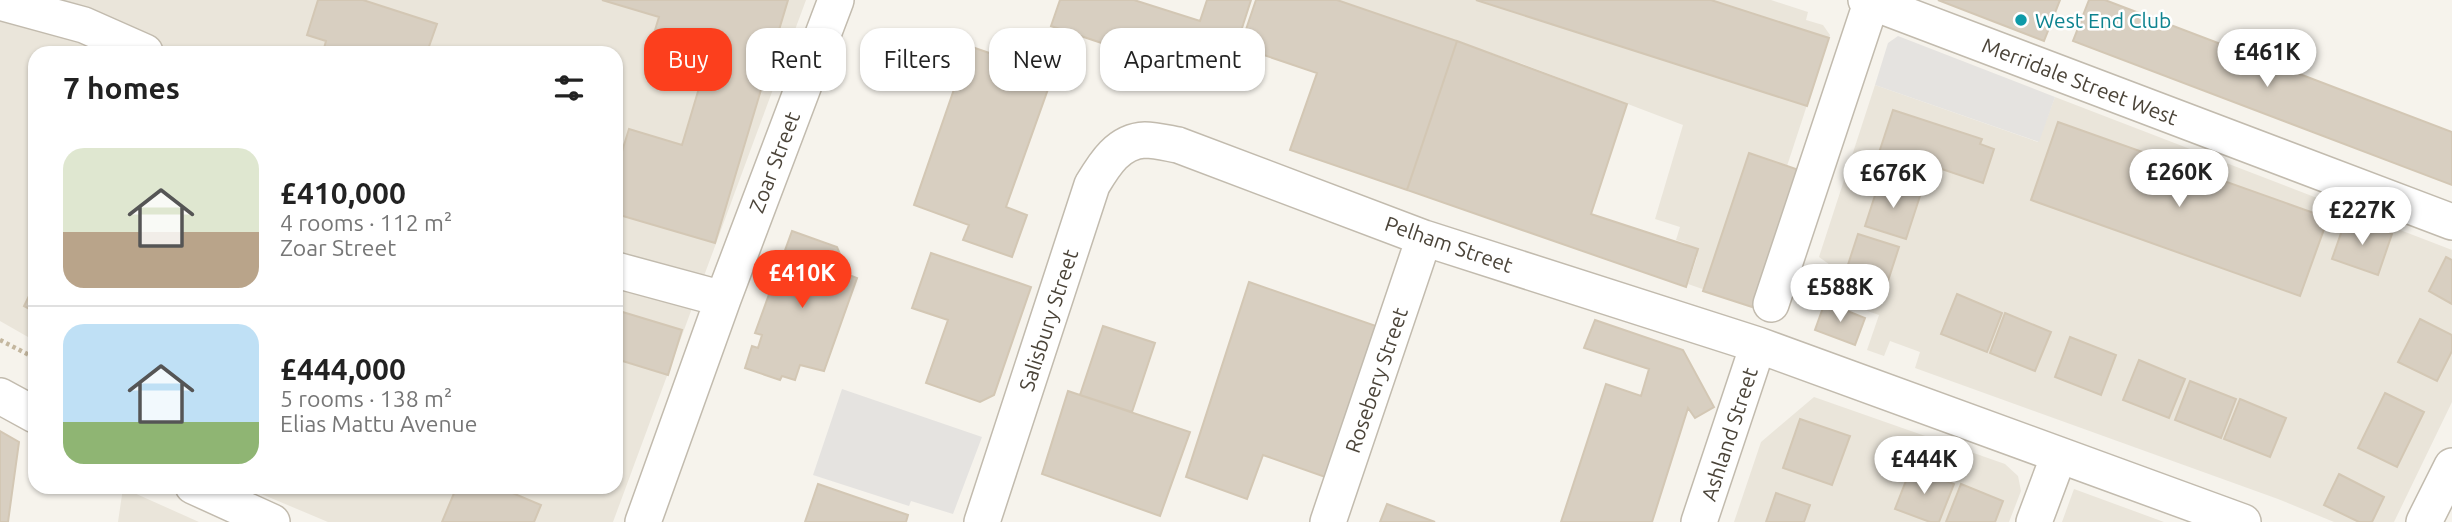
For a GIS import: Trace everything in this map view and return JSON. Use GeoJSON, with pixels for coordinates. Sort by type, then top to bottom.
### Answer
{"type":"FeatureCollection","features":[{"type":"Feature","properties":{"kind":"street","name":"Zoar Street"},"geometry":{"type":"LineString","coordinates":[[643,522],[835,0]]}},
{"type":"Feature","properties":{"kind":"street"},"geometry":{"type":"LineString","coordinates":[[1771,304],[1870,1]]}},
{"type":"Feature","properties":{"kind":"street","name":"Merridale Street West"},"geometry":{"type":"LineString","coordinates":[[1870,1],[2452,222]]}},
{"type":"Feature","properties":{"kind":"street"},"geometry":{"type":"LineString","coordinates":[[0,2],[84,25],[131,46]]}},
{"type":"Feature","properties":{"kind":"street","name":"Pelham Street"},"geometry":{"type":"LineString","coordinates":[[1143,140],[1178,145],[1424,237],[1758,345],[2243,522]]}},
{"type":"Feature","properties":{"kind":"street","name":"Salisbury Street"},"geometry":{"type":"LineString","coordinates":[[982,522],[1092,185],[1105,162],[1118,149],[1143,140]]}},
{"type":"Feature","properties":{"kind":"street","name":"Rosebery Street"},"geometry":{"type":"LineString","coordinates":[[1328,522],[1424,237]]}},
{"type":"Feature","properties":{"kind":"street"},"geometry":{"type":"LineString","coordinates":[[623,273],[723,299]]}},
{"type":"Feature","properties":{"kind":"street","name":"Ashland Street"},"geometry":{"type":"LineString","coordinates":[[1699,522],[1758,345]]}},
{"type":"Feature","properties":{"kind":"street"},"geometry":{"type":"LineString","coordinates":[[0,396],[28,411]]}},
{"type":"Feature","properties":{"kind":"street"},"geometry":{"type":"LineString","coordinates":[[2034,522],[2059,455]]}},
{"type":"Feature","properties":{"kind":"street"},"geometry":{"type":"LineString","coordinates":[[2424,522],[2452,466]]}},
{"type":"Feature","properties":{"kind":"street"},"geometry":{"type":"LineString","coordinates":[[211,494],[272,522]]}},
{"type":"Feature","properties":{"kind":"path"},"geometry":{"type":"LineString","coordinates":[[0,340],[28,354]]}},
{"type":"Feature","properties":{"kind":"shaded area"},"geometry":{"type":"Polygon","coordinates":[[[0,0],[806,0],[796,28],[746,28],[746,91],[772,91],[613,522],[328,522],[261,494],[623,494],[623,46],[28,46],[28,337],[0,321],[0,0]]]}},
{"type":"Feature","properties":{"kind":"shaded area"},"geometry":{"type":"Polygon","coordinates":[[[1337,0],[1771,0],[1808,12],[1806,20],[1823,25],[1830,35],[1745,294],[1734,300],[1688,284],[1697,257],[1685,243],[1676,240],[1680,227],[1655,219],[1683,125],[1523,64],[1337,0]]]}},
{"type":"Feature","properties":{"kind":"shaded area"},"geometry":{"type":"Polygon","coordinates":[[[1898,36],[2055,97],[2039,142],[1875,85],[1888,43],[1898,36]]]}},
{"type":"Feature","properties":{"kind":"shaded area"},"geometry":{"type":"Polygon","coordinates":[[[1875,85],[2038,142],[2055,97],[2452,250],[2452,402],[2394,522],[2334,522],[2278,499],[1915,368],[1920,352],[1890,341],[1884,356],[1867,350],[1879,315],[1824,296],[1833,267],[1819,257],[1875,85]]]}},
{"type":"Feature","properties":{"kind":"shaded area"},"geometry":{"type":"Polygon","coordinates":[[[842,389],[982,437],[953,514],[911,501],[909,506],[813,475],[842,389]]]}},
{"type":"Feature","properties":{"kind":"shaded area"},"geometry":{"type":"Polygon","coordinates":[[[1814,397],[2005,464],[2018,476],[2021,491],[2009,522],[1734,522],[1761,442],[1814,397]]]}},
{"type":"Feature","properties":{"kind":"shaded area"},"geometry":{"type":"Polygon","coordinates":[[[2074,489],[2164,522],[2062,522],[2074,489]]]}},
{"type":"Feature","properties":{"kind":"shaded area"},"geometry":{"type":"Polygon","coordinates":[[[122,494],[136,494],[199,522],[118,522],[122,494]]]}},
{"type":"Feature","properties":{"kind":"building"},"geometry":{"type":"Polygon","coordinates":[[[318,0],[363,0],[437,24],[429,46],[325,46],[326,41],[307,35],[318,0]]]}},
{"type":"Feature","properties":{"kind":"building"},"geometry":{"type":"Polygon","coordinates":[[[602,0],[788,0],[780,28],[746,28],[746,91],[761,91],[715,243],[623,216],[623,148],[629,129],[682,145],[698,91],[732,91],[732,28],[656,28],[659,17],[602,0]]]}},
{"type":"Feature","properties":{"kind":"building"},"geometry":{"type":"Polygon","coordinates":[[[1060,0],[1134,0],[1200,21],[1207,0],[1251,0],[1242,28],[1100,28],[1100,42],[1086,38],[1086,28],[1051,26],[1060,0]]]}},
{"type":"Feature","properties":{"kind":"building"},"geometry":{"type":"Polygon","coordinates":[[[1256,0],[1337,0],[1457,41],[1407,190],[1290,150],[1317,73],[1265,55],[1265,28],[1246,28],[1256,0]]]}},
{"type":"Feature","properties":{"kind":"building"},"geometry":{"type":"Polygon","coordinates":[[[1476,0],[1711,0],[1829,38],[1807,106],[1476,0]]]}},
{"type":"Feature","properties":{"kind":"building","name":"West End Club"},"geometry":{"type":"Polygon","coordinates":[[[1938,0],[2060,0],[2044,41],[1938,0]]]}},
{"type":"Feature","properties":{"kind":"building"},"geometry":{"type":"Polygon","coordinates":[[[2089,0],[2105,0],[2452,132],[2452,185],[2073,41],[2089,0]]]}},
{"type":"Feature","properties":{"kind":"building"},"geometry":{"type":"Polygon","coordinates":[[[1457,41],[1627,104],[1591,214],[1698,249],[1686,287],[1407,190],[1457,41]]]}},
{"type":"Feature","properties":{"kind":"building"},"geometry":{"type":"Polygon","coordinates":[[[975,48],[989,53],[989,91],[1047,91],[1006,207],[1027,215],[1012,257],[963,240],[969,225],[914,205],[953,91],[975,91],[975,48]]]}},
{"type":"Feature","properties":{"kind":"building"},"geometry":{"type":"Polygon","coordinates":[[[1893,110],[1982,139],[1980,144],[1994,149],[1983,183],[1930,165],[1923,184],[1874,168],[1893,110]]]}},
{"type":"Feature","properties":{"kind":"building"},"geometry":{"type":"Polygon","coordinates":[[[2058,122],[2328,218],[2300,296],[2031,200],[2058,122]]]}},
{"type":"Feature","properties":{"kind":"building"},"geometry":{"type":"Polygon","coordinates":[[[1749,153],[1799,170],[1752,307],[1703,291],[1749,153]]]}},
{"type":"Feature","properties":{"kind":"building"},"geometry":{"type":"Polygon","coordinates":[[[1880,180],[1921,193],[1906,239],[1865,226],[1880,180]]]}},
{"type":"Feature","properties":{"kind":"building"},"geometry":{"type":"Polygon","coordinates":[[[2346,219],[2392,234],[2378,275],[2332,259],[2346,219]]]}},
{"type":"Feature","properties":{"kind":"building"},"geometry":{"type":"Polygon","coordinates":[[[792,231],[837,247],[849,275],[857,278],[824,371],[800,365],[795,380],[782,376],[780,380],[745,368],[752,346],[758,348],[762,335],[755,333],[792,231]]]}},
{"type":"Feature","properties":{"kind":"building"},"geometry":{"type":"Polygon","coordinates":[[[1858,234],[1899,247],[1884,293],[1843,280],[1858,234]]]}},
{"type":"Feature","properties":{"kind":"building"},"geometry":{"type":"Polygon","coordinates":[[[931,253],[1031,287],[994,395],[980,402],[926,383],[948,320],[912,308],[931,253]]]}},
{"type":"Feature","properties":{"kind":"building"},"geometry":{"type":"Polygon","coordinates":[[[2446,257],[2452,260],[2452,304],[2429,291],[2446,257]]]}},
{"type":"Feature","properties":{"kind":"building"},"geometry":{"type":"Polygon","coordinates":[[[1249,282],[1379,327],[1328,478],[1263,455],[1247,499],[1186,477],[1249,282]]]}},
{"type":"Feature","properties":{"kind":"building"},"geometry":{"type":"Polygon","coordinates":[[[1957,294],[2002,313],[1987,352],[1941,334],[1957,294]]]}},
{"type":"Feature","properties":{"kind":"building"},"geometry":{"type":"Polygon","coordinates":[[[1825,302],[1865,318],[1855,345],[1815,330],[1825,302]]]}},
{"type":"Feature","properties":{"kind":"building"},"geometry":{"type":"Polygon","coordinates":[[[623,312],[682,330],[668,375],[623,361],[623,312]]]}},
{"type":"Feature","properties":{"kind":"building"},"geometry":{"type":"Polygon","coordinates":[[[2005,313],[2051,332],[2035,371],[1990,353],[2005,313]]]}},
{"type":"Feature","properties":{"kind":"building"},"geometry":{"type":"Polygon","coordinates":[[[2420,319],[2452,335],[2452,351],[2437,381],[2398,362],[2420,319]]]}},
{"type":"Feature","properties":{"kind":"building"},"geometry":{"type":"Polygon","coordinates":[[[1595,320],[1683,350],[1714,407],[1695,418],[1688,408],[1652,522],[1561,522],[1606,384],[1641,396],[1649,369],[1584,348],[1595,320]]]}},
{"type":"Feature","properties":{"kind":"building"},"geometry":{"type":"Polygon","coordinates":[[[1103,326],[1155,343],[1132,412],[1080,395],[1103,326]]]}},
{"type":"Feature","properties":{"kind":"building"},"geometry":{"type":"Polygon","coordinates":[[[2070,337],[2116,355],[2101,395],[2055,377],[2070,337]]]}},
{"type":"Feature","properties":{"kind":"building"},"geometry":{"type":"Polygon","coordinates":[[[2139,360],[2185,379],[2169,418],[2123,400],[2139,360]]]}},
{"type":"Feature","properties":{"kind":"building"},"geometry":{"type":"Polygon","coordinates":[[[2190,381],[2236,399],[2221,438],[2175,420],[2190,381]]]}},
{"type":"Feature","properties":{"kind":"building"},"geometry":{"type":"Polygon","coordinates":[[[1068,391],[1190,432],[1160,516],[1042,474],[1068,391]]]}},
{"type":"Feature","properties":{"kind":"building"},"geometry":{"type":"Polygon","coordinates":[[[2385,393],[2424,412],[2397,467],[2358,448],[2385,393]]]}},
{"type":"Feature","properties":{"kind":"building"},"geometry":{"type":"Polygon","coordinates":[[[2240,399],[2286,418],[2270,457],[2224,439],[2240,399]]]}},
{"type":"Feature","properties":{"kind":"building"},"geometry":{"type":"Polygon","coordinates":[[[1800,419],[1850,436],[1832,485],[1783,468],[1800,419]]]}},
{"type":"Feature","properties":{"kind":"building"},"geometry":{"type":"Polygon","coordinates":[[[0,431],[19,442],[8,522],[0,522],[0,431]]]}},
{"type":"Feature","properties":{"kind":"building"},"geometry":{"type":"Polygon","coordinates":[[[1911,468],[1954,484],[1939,522],[1930,522],[1895,509],[1911,468]]]}},
{"type":"Feature","properties":{"kind":"building"},"geometry":{"type":"Polygon","coordinates":[[[2339,474],[2384,497],[2372,522],[2359,522],[2324,505],[2339,474]]]}},
{"type":"Feature","properties":{"kind":"building"},"geometry":{"type":"Polygon","coordinates":[[[818,484],[908,515],[906,522],[805,522],[818,484]]]}},
{"type":"Feature","properties":{"kind":"building"},"geometry":{"type":"Polygon","coordinates":[[[1961,484],[2003,501],[1995,522],[1946,522],[1961,484]]]}},
{"type":"Feature","properties":{"kind":"building"},"geometry":{"type":"Polygon","coordinates":[[[1776,493],[1810,505],[1804,522],[1766,522],[1776,493]]]}},
{"type":"Feature","properties":{"kind":"building"},"geometry":{"type":"Polygon","coordinates":[[[454,494],[515,494],[541,505],[534,522],[442,522],[454,494]]]}},
{"type":"Feature","properties":{"kind":"building"},"geometry":{"type":"Polygon","coordinates":[[[1387,504],[1435,522],[1380,522],[1387,504]]]}},
{"type":"Feature","properties":{"kind":"place","name":"West End Club"},"geometry":{"type":"Point","coordinates":[2021,20]}}]}
